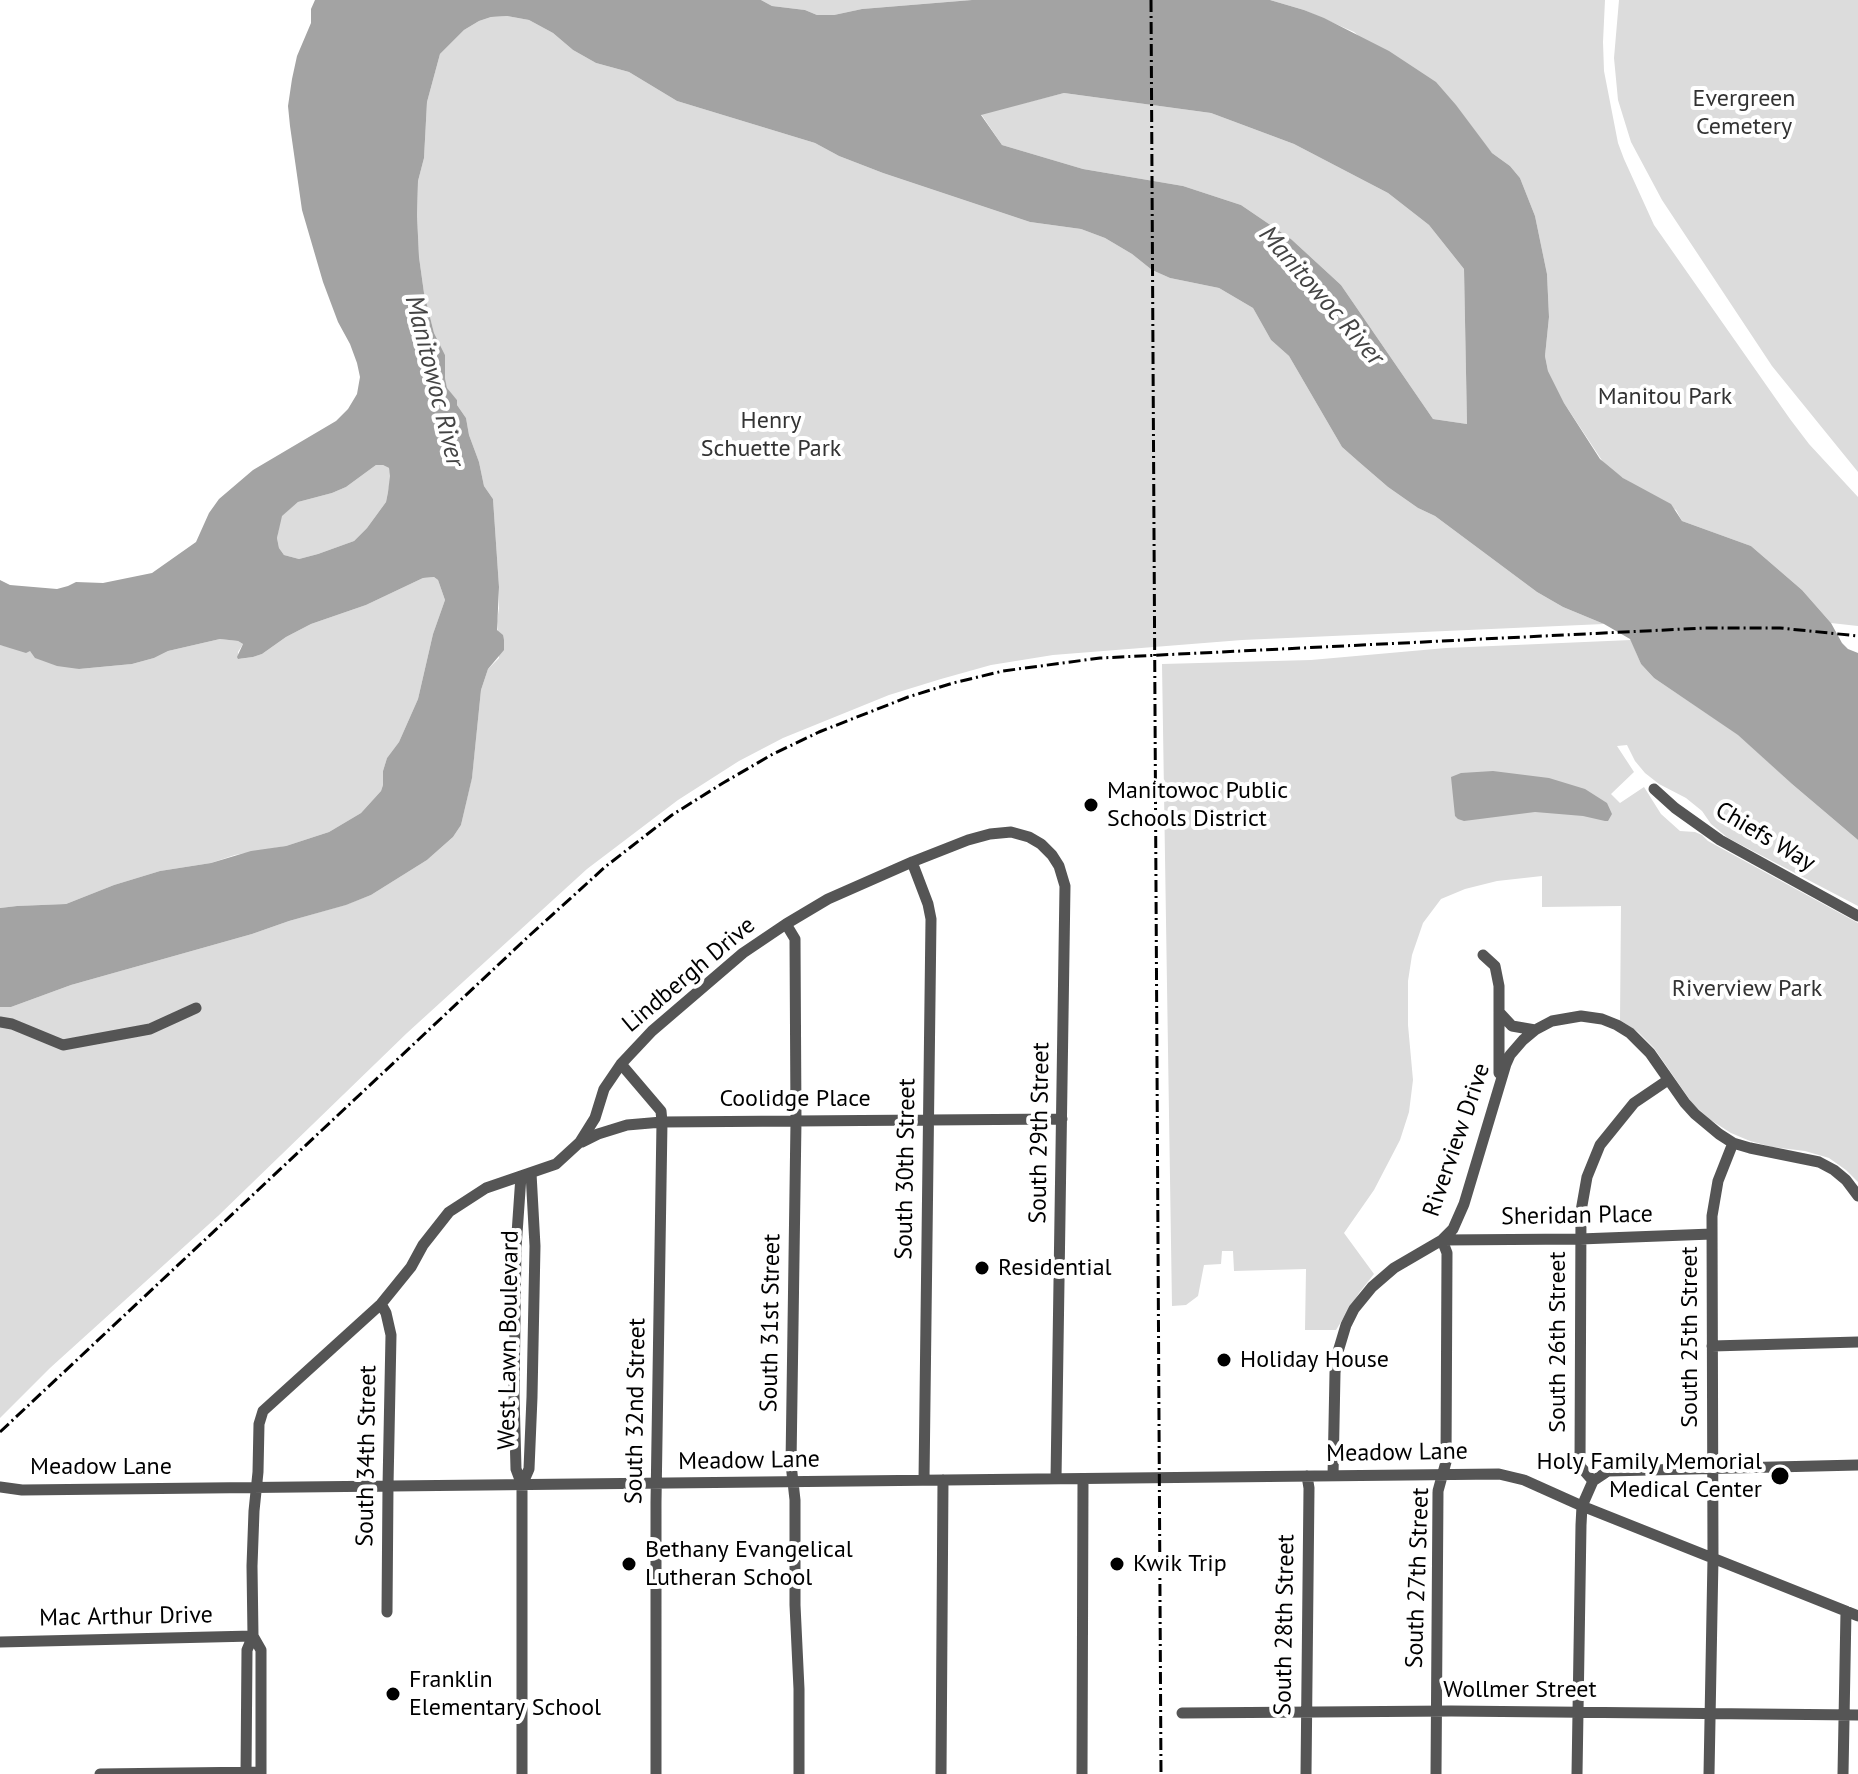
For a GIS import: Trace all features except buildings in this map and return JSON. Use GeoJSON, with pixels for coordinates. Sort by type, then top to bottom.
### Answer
{"type":"FeatureCollection","features":[{"type":"Feature","properties":{"kind":"street","name":"Chiefs Way"},"geometry":{"type":"LineString","coordinates":[[1654,789],[1720,840],[1858,916]]}},
{"type":"Feature","properties":{"kind":"street","name":"Lindbergh Drive"},"geometry":{"type":"LineString","coordinates":[[256,1487],[259,1424],[263,1411],[381,1304],[449,1212],[486,1188],[556,1164],[580,1142],[595,1118],[604,1089],[621,1064],[699,989],[743,953],[786,924],[828,899],[912,862],[990,834],[1011,832],[1041,844]]}},
{"type":"Feature","properties":{"kind":"street","name":"South 29th Street"},"geometry":{"type":"LineString","coordinates":[[1041,844],[1059,866],[1065,886],[1056,1479]]}},
{"type":"Feature","properties":{"kind":"street","name":"South 30th Street"},"geometry":{"type":"LineString","coordinates":[[912,862],[931,919],[924,1480]]}},
{"type":"Feature","properties":{"kind":"street","name":"South 31st Street"},"geometry":{"type":"LineString","coordinates":[[786,924],[795,939],[792,1482],[795,1500],[799,1774]]}},
{"type":"Feature","properties":{"kind":"street"},"geometry":{"type":"LineString","coordinates":[[1483,955],[1495,966],[1499,986],[1499,1083]]}},
{"type":"Feature","properties":{"kind":"street"},"geometry":{"type":"LineString","coordinates":[[0,1022],[63,1045],[150,1029],[196,1008]]}},
{"type":"Feature","properties":{"kind":"street"},"geometry":{"type":"LineString","coordinates":[[1499,1012],[1512,1026],[1535,1030]]}},
{"type":"Feature","properties":{"kind":"street","name":"Riverview Drive"},"geometry":{"type":"LineString","coordinates":[[1333,1476],[1335,1373],[1346,1325],[1354,1309],[1372,1287],[1394,1268],[1442,1240],[1453,1229],[1464,1204],[1510,1055],[1535,1030],[1552,1021],[1581,1016],[1602,1019],[1630,1033],[1650,1053],[1695,1114],[1719,1134],[1733,1143],[1766,1153],[1819,1162],[1846,1180],[1858,1196]]}},
{"type":"Feature","properties":{"kind":"street"},"geometry":{"type":"LineString","coordinates":[[621,1064],[661,1111],[662,1122]]}},
{"type":"Feature","properties":{"kind":"street","name":"South 26th Street"},"geometry":{"type":"LineString","coordinates":[[1593,1481],[1580,1466],[1580,1239],[1587,1177],[1600,1145],[1634,1103],[1668,1080]]}},
{"type":"Feature","properties":{"kind":"street","name":"Coolidge Place"},"geometry":{"type":"LineString","coordinates":[[580,1142],[627,1125],[662,1122],[1062,1119]]}},
{"type":"Feature","properties":{"kind":"street","name":"South 32nd Street"},"geometry":{"type":"LineString","coordinates":[[656,1774],[656,1484],[662,1122]]}},
{"type":"Feature","properties":{"kind":"street","name":"South 25th Street"},"geometry":{"type":"LineString","coordinates":[[1709,1774],[1713,1558],[1712,1234],[1718,1181],[1733,1143]]}},
{"type":"Feature","properties":{"kind":"street","name":"West Lawn Boulevard"},"geometry":{"type":"LineString","coordinates":[[522,1485],[516,1469],[514,1395],[516,1248],[526,1175]]}},
{"type":"Feature","properties":{"kind":"street","name":"West Lawn Boulevard"},"geometry":{"type":"LineString","coordinates":[[522,1485],[529,1469],[535,1246],[526,1175]]}},
{"type":"Feature","properties":{"kind":"street","name":"Sheridan Place"},"geometry":{"type":"LineString","coordinates":[[1442,1240],[1712,1234]]}},
{"type":"Feature","properties":{"kind":"street","name":"South 27th Street"},"geometry":{"type":"LineString","coordinates":[[1436,1774],[1438,1491],[1446,1462],[1447,1253],[1442,1240]]}},
{"type":"Feature","properties":{"kind":"street","name":"South 34th Street"},"geometry":{"type":"LineString","coordinates":[[381,1304],[391,1335],[387,1612]]}},
{"type":"Feature","properties":{"kind":"street"},"geometry":{"type":"LineString","coordinates":[[1712,1346],[1858,1342]]}},
{"type":"Feature","properties":{"kind":"street"},"geometry":{"type":"LineString","coordinates":[[1577,1774],[1582,1506],[1593,1481],[1608,1471],[1858,1465]]}},
{"type":"Feature","properties":{"kind":"street","name":"Meadow Lane"},"geometry":{"type":"LineString","coordinates":[[0,1487],[22,1490],[1499,1474],[1524,1480],[1858,1616]]}},
{"type":"Feature","properties":{"kind":"street","name":"South 28th Street"},"geometry":{"type":"LineString","coordinates":[[1306,1774],[1307,1476]]}},
{"type":"Feature","properties":{"kind":"street"},"geometry":{"type":"LineString","coordinates":[[1082,1774],[1083,1479]]}},
{"type":"Feature","properties":{"kind":"street"},"geometry":{"type":"LineString","coordinates":[[941,1774],[943,1480]]}},
{"type":"Feature","properties":{"kind":"street"},"geometry":{"type":"LineString","coordinates":[[522,1485],[522,1774]]}},
{"type":"Feature","properties":{"kind":"street"},"geometry":{"type":"LineString","coordinates":[[246,1774],[247,1650],[253,1636],[252,1566],[256,1487]]}},
{"type":"Feature","properties":{"kind":"street"},"geometry":{"type":"LineString","coordinates":[[1843,1774],[1846,1611]]}},
{"type":"Feature","properties":{"kind":"street"},"geometry":{"type":"LineString","coordinates":[[100,1774],[261,1773],[261,1650],[253,1636]]}},
{"type":"Feature","properties":{"kind":"street","name":"Mac Arthur Drive"},"geometry":{"type":"LineString","coordinates":[[0,1642],[253,1636]]}},
{"type":"Feature","properties":{"kind":"street","name":"Wollmer Street"},"geometry":{"type":"LineString","coordinates":[[1182,1713],[1437,1711],[1858,1715]]}},
{"type":"Feature","properties":{"kind":"green space"},"geometry":{"type":"Polygon","coordinates":[[[761,0],[972,0],[817,15],[805,10],[772,6],[761,0]]]}},
{"type":"Feature","properties":{"kind":"green space","name":"Manitou Park"},"geometry":{"type":"Polygon","coordinates":[[[1270,0],[1605,0],[1604,71],[1618,143],[1654,225],[1790,419],[1858,497],[1858,626],[1831,623],[1802,590],[1751,546],[1682,521],[1676,510],[1605,465],[1564,403],[1548,371],[1545,356],[1549,317],[1547,274],[1535,216],[1520,178],[1510,166],[1354,32],[1304,10],[1270,0]]]}},
{"type":"Feature","properties":{"kind":"green space","name":"Evergreen Cemetery"},"geometry":{"type":"Polygon","coordinates":[[[1619,0],[1858,0],[1858,472],[1772,366],[1662,200],[1631,142],[1618,100],[1614,58],[1619,0]]]}},
{"type":"Feature","properties":{"kind":"green space","name":"Henry Schuette Park"},"geometry":{"type":"Polygon","coordinates":[[[507,16],[529,20],[596,63],[629,72],[677,101],[815,143],[883,173],[1030,222],[1081,229],[1105,238],[1152,270],[1170,278],[1219,288],[1253,308],[1271,340],[1289,356],[1342,447],[1359,462],[1388,487],[1435,516],[1537,592],[1604,624],[1242,640],[1053,655],[991,665],[941,679],[889,695],[783,738],[739,761],[678,800],[587,869],[407,1033],[218,1216],[50,1368],[0,1418],[0,1007],[11,1007],[71,985],[252,934],[371,895],[427,860],[453,837],[461,825],[472,777],[481,690],[488,669],[499,658],[499,587],[493,499],[484,486],[466,418],[447,389],[445,355],[434,333],[424,293],[419,257],[418,181],[424,158],[427,102],[440,54],[464,30],[479,21],[507,16]]]}},
{"type":"Feature","properties":{"kind":"green space"},"geometry":{"type":"Polygon","coordinates":[[[1064,93],[1211,113],[1294,144],[1388,193],[1429,225],[1464,269],[1467,424],[1433,419],[1341,285],[1291,239],[1241,205],[1183,186],[1083,169],[1002,145],[981,114],[1064,93]]]}},
{"type":"Feature","properties":{"kind":"green space"},"geometry":{"type":"Polygon","coordinates":[[[376,465],[389,468],[391,476],[386,502],[354,541],[299,559],[284,555],[277,538],[281,516],[298,502],[346,487],[376,465]]]}},
{"type":"Feature","properties":{"kind":"green space"},"geometry":{"type":"Polygon","coordinates":[[[434,577],[445,600],[433,634],[418,699],[399,742],[387,758],[381,791],[361,813],[329,832],[286,846],[160,871],[66,904],[0,908],[0,645],[30,651],[79,669],[132,664],[168,651],[220,639],[243,644],[238,652],[239,659],[253,657],[311,624],[366,605],[423,578],[434,577]]]}},
{"type":"Feature","properties":{"kind":"green space","name":"Riverview Park"},"geometry":{"type":"Polygon","coordinates":[[[1631,640],[1641,664],[1654,678],[1739,735],[1858,840],[1858,906],[1728,838],[1686,798],[1645,773],[1627,745],[1617,746],[1634,772],[1611,794],[1620,803],[1644,787],[1661,814],[1680,831],[1702,835],[1858,923],[1858,1182],[1829,1158],[1750,1141],[1709,1119],[1692,1103],[1654,1048],[1620,1020],[1621,906],[1542,907],[1542,876],[1497,881],[1441,899],[1423,923],[1412,955],[1408,981],[1413,1080],[1409,1112],[1400,1140],[1374,1190],[1344,1233],[1374,1274],[1336,1330],[1305,1330],[1306,1269],[1234,1271],[1233,1251],[1222,1251],[1221,1264],[1204,1265],[1198,1296],[1186,1305],[1172,1306],[1162,664],[1311,660],[1446,648],[1631,640]]]}},
{"type":"Feature","properties":{"kind":"water","name":"Manitowoc River"},"geometry":{"type":"Polygon","coordinates":[[[315,0],[761,0],[772,6],[805,10],[817,15],[834,15],[862,9],[972,0],[1270,0],[1324,18],[1389,51],[1436,82],[1492,153],[1520,178],[1535,216],[1547,274],[1549,317],[1545,356],[1548,371],[1564,403],[1600,459],[1623,478],[1671,504],[1682,521],[1751,546],[1802,590],[1831,623],[1842,643],[1858,653],[1858,840],[1738,735],[1654,678],[1641,664],[1630,639],[1537,592],[1435,516],[1388,487],[1359,462],[1342,447],[1289,356],[1271,340],[1253,308],[1219,288],[1170,278],[1152,270],[1105,238],[1081,229],[1030,222],[883,173],[815,143],[677,101],[629,72],[596,63],[529,20],[491,17],[464,30],[440,54],[427,102],[424,158],[418,181],[419,257],[424,293],[434,333],[445,355],[447,388],[466,418],[484,486],[493,499],[499,587],[497,630],[504,640],[504,650],[488,669],[481,690],[472,778],[461,825],[453,837],[427,860],[371,895],[346,905],[71,985],[11,1007],[0,1007],[0,908],[66,904],[160,871],[286,846],[329,832],[361,813],[381,791],[387,758],[399,742],[418,699],[433,634],[445,600],[434,577],[423,578],[366,605],[311,624],[253,657],[238,659],[243,644],[220,639],[168,651],[132,664],[79,669],[57,666],[35,658],[30,651],[26,653],[0,645],[0,580],[10,585],[57,589],[76,582],[103,583],[152,573],[196,542],[219,499],[253,470],[336,421],[357,394],[360,377],[357,363],[323,282],[302,210],[290,126],[288,106],[292,79],[297,56],[311,23],[315,0]],[[1064,93],[981,115],[1002,145],[1083,169],[1183,186],[1241,205],[1291,239],[1341,285],[1433,419],[1467,424],[1464,269],[1429,225],[1388,193],[1294,144],[1211,113],[1064,93]],[[376,465],[346,487],[298,502],[282,516],[277,538],[284,555],[299,559],[354,541],[386,502],[389,468],[376,465]]]}},
{"type":"Feature","properties":{"kind":"water"},"geometry":{"type":"Polygon","coordinates":[[[1493,771],[1549,778],[1585,789],[1607,803],[1612,814],[1608,821],[1535,812],[1464,821],[1458,819],[1455,816],[1451,777],[1461,773],[1493,771]]]}},
{"type":"Feature","properties":{"kind":"railway"},"geometry":{"type":"LineString","coordinates":[[1151,0],[1161,1774]]}},
{"type":"Feature","properties":{"kind":"railway"},"geometry":{"type":"LineString","coordinates":[[0,1432],[605,867],[672,815],[773,754],[819,732],[953,683],[1003,671],[1100,658],[1705,628],[1780,628],[1858,636]]}},
{"type":"Feature","properties":{"kind":"place","name":"Manitowoc Public Schools District"},"geometry":{"type":"Point","coordinates":[1091,805]}},
{"type":"Feature","properties":{"kind":"place","name":"Residential"},"geometry":{"type":"Point","coordinates":[982,1268]}},
{"type":"Feature","properties":{"kind":"place","name":"Holiday House"},"geometry":{"type":"Point","coordinates":[1224,1360]}},
{"type":"Feature","properties":{"kind":"place","name":"Holy Family Memorial Medical Center"},"geometry":{"type":"Point","coordinates":[1780,1476]}},
{"type":"Feature","properties":{"kind":"place","name":"Bethany Evangelical Lutheran School"},"geometry":{"type":"Point","coordinates":[629,1564]}},
{"type":"Feature","properties":{"kind":"place","name":"Kwik Trip"},"geometry":{"type":"Point","coordinates":[1117,1564]}},
{"type":"Feature","properties":{"kind":"place","name":"Franklin Elementary School"},"geometry":{"type":"Point","coordinates":[393,1694]}}]}
